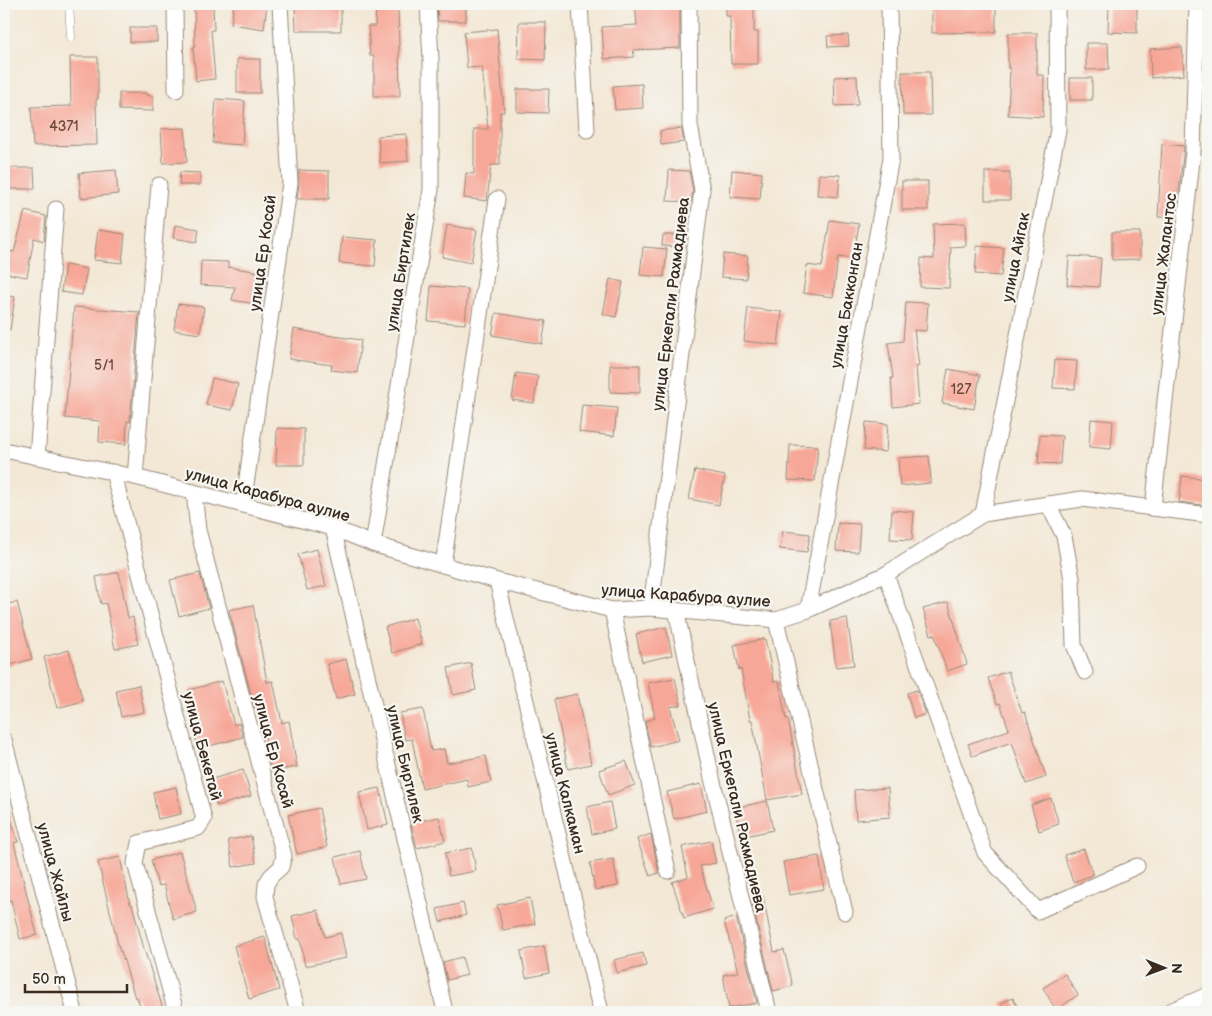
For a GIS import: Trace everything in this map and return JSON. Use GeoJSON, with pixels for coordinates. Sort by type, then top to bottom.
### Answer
{"type":"FeatureCollection","features":[{"type":"Feature","properties":{"kind":"street"},"geometry":{"type":"LineString","coordinates":[[175,4],[176,90]]}},
{"type":"Feature","properties":{"kind":"street","name":"улица Ер Косай"},"geometry":{"type":"LineString","coordinates":[[243,505],[290,183],[280,4]]}},
{"type":"Feature","properties":{"kind":"street","name":"улица Биртилек"},"geometry":{"type":"LineString","coordinates":[[373,544],[431,190],[431,60],[428,4]]}},
{"type":"Feature","properties":{"kind":"street"},"geometry":{"type":"LineString","coordinates":[[580,4],[587,130]]}},
{"type":"Feature","properties":{"kind":"street","name":"улица Еркегали Рахмадиева"},"geometry":{"type":"LineString","coordinates":[[651,608],[702,190],[690,125],[689,4]]}},
{"type":"Feature","properties":{"kind":"street","name":"улица Бакконган"},"geometry":{"type":"LineString","coordinates":[[808,610],[891,158],[890,4]]}},
{"type":"Feature","properties":{"kind":"street","name":"улица Айгак"},"geometry":{"type":"LineString","coordinates":[[983,514],[1058,130],[1057,4]]}},
{"type":"Feature","properties":{"kind":"street","name":"улица Жалантос"},"geometry":{"type":"LineString","coordinates":[[1153,508],[1193,152],[1197,4]]}},
{"type":"Feature","properties":{"kind":"street"},"geometry":{"type":"LineString","coordinates":[[135,477],[159,185]]}},
{"type":"Feature","properties":{"kind":"street"},"geometry":{"type":"LineString","coordinates":[[443,565],[497,198]]}},
{"type":"Feature","properties":{"kind":"street"},"geometry":{"type":"LineString","coordinates":[[37,457],[56,209]]}},
{"type":"Feature","properties":{"kind":"street","name":"улица Карабура аулие"},"geometry":{"type":"LineString","coordinates":[[4,450],[135,477],[334,528],[373,544],[497,581],[612,610],[651,608],[776,620],[808,610],[886,574],[983,514],[1082,499],[1208,516]]}},
{"type":"Feature","properties":{"kind":"street","name":"улица Бекетай"},"geometry":{"type":"LineString","coordinates":[[113,472],[204,819],[198,828],[139,842],[135,863],[176,1012]]}},
{"type":"Feature","properties":{"kind":"street","name":"улица Ер Косай"},"geometry":{"type":"LineString","coordinates":[[194,492],[198,530],[284,856],[281,867],[271,876],[266,884],[265,897],[298,1012]]}},
{"type":"Feature","properties":{"kind":"street"},"geometry":{"type":"LineString","coordinates":[[1048,504],[1064,536],[1072,579],[1074,645],[1085,672]]}},
{"type":"Feature","properties":{"kind":"street","name":"улица Биртилек"},"geometry":{"type":"LineString","coordinates":[[334,528],[444,1007]]}},
{"type":"Feature","properties":{"kind":"street"},"geometry":{"type":"LineString","coordinates":[[886,574],[985,853],[1038,911],[1136,866]]}},
{"type":"Feature","properties":{"kind":"street","name":"улица Калкаман"},"geometry":{"type":"LineString","coordinates":[[497,581],[601,1012]]}},
{"type":"Feature","properties":{"kind":"street"},"geometry":{"type":"LineString","coordinates":[[612,610],[668,871]]}},
{"type":"Feature","properties":{"kind":"street","name":"улица Еркегали Рахмадиева"},"geometry":{"type":"LineString","coordinates":[[676,610],[712,778],[769,1012]]}},
{"type":"Feature","properties":{"kind":"street"},"geometry":{"type":"LineString","coordinates":[[776,620],[844,912]]}},
{"type":"Feature","properties":{"kind":"street","name":"улица Жайлы"},"geometry":{"type":"LineString","coordinates":[[4,740],[75,1012]]}},
{"type":"Feature","properties":{"kind":"street"},"geometry":{"type":"LineString","coordinates":[[1168,1012],[1208,996]]}},
{"type":"Feature","properties":{"kind":"lane"},"geometry":{"type":"LineString","coordinates":[[70,4],[71,37]]}},
{"type":"Feature","properties":{"kind":"building"},"geometry":{"type":"Polygon","coordinates":[[[194,4],[213,4],[214,30],[211,30],[215,79],[196,81],[193,47],[195,47],[194,4]]]}},
{"type":"Feature","properties":{"kind":"building"},"geometry":{"type":"Polygon","coordinates":[[[234,4],[267,5],[264,29],[231,24],[234,4]]]}},
{"type":"Feature","properties":{"kind":"building"},"geometry":{"type":"Polygon","coordinates":[[[295,4],[341,4],[341,31],[296,31],[295,4]]]}},
{"type":"Feature","properties":{"kind":"building"},"geometry":{"type":"Polygon","coordinates":[[[376,4],[398,4],[400,96],[374,96],[374,56],[370,56],[368,26],[375,26],[376,4]]]}},
{"type":"Feature","properties":{"kind":"building"},"geometry":{"type":"Polygon","coordinates":[[[437,4],[466,4],[466,21],[438,21],[437,4]]]}},
{"type":"Feature","properties":{"kind":"building"},"geometry":{"type":"Polygon","coordinates":[[[635,4],[680,4],[680,48],[633,50],[634,57],[604,59],[602,27],[637,25],[635,4]]]}},
{"type":"Feature","properties":{"kind":"building"},"geometry":{"type":"Polygon","coordinates":[[[726,4],[754,4],[754,32],[758,32],[758,64],[731,64],[730,16],[726,16],[726,4]]]}},
{"type":"Feature","properties":{"kind":"building"},"geometry":{"type":"Polygon","coordinates":[[[932,4],[996,4],[996,32],[932,33],[932,4]]]}},
{"type":"Feature","properties":{"kind":"building"},"geometry":{"type":"Polygon","coordinates":[[[1109,4],[1137,4],[1137,33],[1108,32],[1109,4]]]}},
{"type":"Feature","properties":{"kind":"building"},"geometry":{"type":"Polygon","coordinates":[[[519,22],[546,22],[545,60],[518,59],[519,22]]]}},
{"type":"Feature","properties":{"kind":"building"},"geometry":{"type":"Polygon","coordinates":[[[130,28],[157,28],[157,42],[130,42],[130,28]]]}},
{"type":"Feature","properties":{"kind":"building"},"geometry":{"type":"Polygon","coordinates":[[[497,29],[504,112],[500,112],[500,165],[491,165],[487,201],[464,198],[466,173],[474,174],[474,129],[488,129],[482,67],[467,68],[464,32],[497,29]]]}},
{"type":"Feature","properties":{"kind":"building"},"geometry":{"type":"Polygon","coordinates":[[[1008,33],[1037,33],[1037,75],[1044,75],[1043,117],[1008,115],[1010,68],[1008,68],[1008,33]]]}},
{"type":"Feature","properties":{"kind":"building"},"geometry":{"type":"Polygon","coordinates":[[[848,35],[849,46],[828,47],[827,36],[848,35]]]}},
{"type":"Feature","properties":{"kind":"building"},"geometry":{"type":"Polygon","coordinates":[[[1086,43],[1108,43],[1109,69],[1086,70],[1086,43]]]}},
{"type":"Feature","properties":{"kind":"building"},"geometry":{"type":"Polygon","coordinates":[[[1182,47],[1184,75],[1151,78],[1150,49],[1182,47]]]}},
{"type":"Feature","properties":{"kind":"building"},"geometry":{"type":"Polygon","coordinates":[[[70,57],[98,57],[98,99],[96,99],[97,145],[33,146],[31,107],[71,106],[70,57]]]}},
{"type":"Feature","properties":{"kind":"building"},"geometry":{"type":"Polygon","coordinates":[[[237,59],[260,59],[260,93],[237,93],[237,59]]]}},
{"type":"Feature","properties":{"kind":"building"},"geometry":{"type":"Polygon","coordinates":[[[902,72],[930,72],[931,115],[903,115],[902,72]]]}},
{"type":"Feature","properties":{"kind":"building"},"geometry":{"type":"Polygon","coordinates":[[[857,76],[858,105],[835,106],[834,77],[857,76]]]}},
{"type":"Feature","properties":{"kind":"building"},"geometry":{"type":"Polygon","coordinates":[[[1070,78],[1092,78],[1092,100],[1070,100],[1070,78]]]}},
{"type":"Feature","properties":{"kind":"building"},"geometry":{"type":"Polygon","coordinates":[[[642,84],[643,108],[615,110],[613,86],[642,84]]]}},
{"type":"Feature","properties":{"kind":"building"},"geometry":{"type":"Polygon","coordinates":[[[517,89],[549,89],[548,113],[517,112],[517,89]]]}},
{"type":"Feature","properties":{"kind":"building"},"geometry":{"type":"Polygon","coordinates":[[[119,93],[146,93],[146,95],[153,96],[153,111],[119,110],[119,93]]]}},
{"type":"Feature","properties":{"kind":"building"},"geometry":{"type":"Polygon","coordinates":[[[216,99],[245,101],[242,145],[213,143],[216,99]]]}},
{"type":"Feature","properties":{"kind":"building"},"geometry":{"type":"Polygon","coordinates":[[[185,128],[187,162],[163,163],[161,129],[185,128]]]}},
{"type":"Feature","properties":{"kind":"building"},"geometry":{"type":"Polygon","coordinates":[[[681,128],[684,142],[661,145],[660,131],[681,128]]]}},
{"type":"Feature","properties":{"kind":"building"},"geometry":{"type":"Polygon","coordinates":[[[406,134],[408,161],[380,163],[378,136],[406,134]]]}},
{"type":"Feature","properties":{"kind":"building"},"geometry":{"type":"Polygon","coordinates":[[[1162,144],[1184,146],[1176,218],[1158,217],[1162,144]]]}},
{"type":"Feature","properties":{"kind":"building"},"geometry":{"type":"Polygon","coordinates":[[[4,168],[34,168],[35,189],[4,189],[4,168]]]}},
{"type":"Feature","properties":{"kind":"building"},"geometry":{"type":"Polygon","coordinates":[[[116,170],[118,194],[81,198],[79,173],[116,170]]]}},
{"type":"Feature","properties":{"kind":"building"},"geometry":{"type":"Polygon","coordinates":[[[299,170],[329,171],[329,199],[297,199],[299,170]]]}},
{"type":"Feature","properties":{"kind":"building"},"geometry":{"type":"Polygon","coordinates":[[[669,170],[689,171],[693,190],[691,202],[667,201],[669,170]]]}},
{"type":"Feature","properties":{"kind":"building"},"geometry":{"type":"Polygon","coordinates":[[[732,170],[762,173],[760,199],[730,197],[732,170]]]}},
{"type":"Feature","properties":{"kind":"building"},"geometry":{"type":"Polygon","coordinates":[[[180,172],[200,173],[200,185],[179,185],[180,172]]]}},
{"type":"Feature","properties":{"kind":"building"},"geometry":{"type":"Polygon","coordinates":[[[985,172],[1010,172],[1010,200],[985,200],[985,172]]]}},
{"type":"Feature","properties":{"kind":"building"},"geometry":{"type":"Polygon","coordinates":[[[819,174],[840,175],[838,197],[817,195],[819,174]]]}},
{"type":"Feature","properties":{"kind":"building"},"geometry":{"type":"Polygon","coordinates":[[[902,181],[928,181],[928,210],[902,210],[902,181]]]}},
{"type":"Feature","properties":{"kind":"building"},"geometry":{"type":"Polygon","coordinates":[[[25,211],[46,216],[44,241],[34,238],[27,277],[4,273],[4,250],[14,252],[25,211]]]}},
{"type":"Feature","properties":{"kind":"building"},"geometry":{"type":"Polygon","coordinates":[[[830,220],[859,224],[853,259],[838,257],[833,297],[803,293],[807,265],[822,267],[830,220]]]}},
{"type":"Feature","properties":{"kind":"building"},"geometry":{"type":"Polygon","coordinates":[[[965,223],[966,246],[951,247],[949,288],[920,287],[921,258],[934,259],[933,224],[965,223]]]}},
{"type":"Feature","properties":{"kind":"building"},"geometry":{"type":"Polygon","coordinates":[[[175,225],[199,229],[197,242],[173,238],[175,225]]]}},
{"type":"Feature","properties":{"kind":"building"},"geometry":{"type":"Polygon","coordinates":[[[447,225],[477,230],[471,263],[442,257],[447,225]]]}},
{"type":"Feature","properties":{"kind":"building"},"geometry":{"type":"Polygon","coordinates":[[[98,230],[125,234],[122,263],[94,260],[98,230]]]}},
{"type":"Feature","properties":{"kind":"building"},"geometry":{"type":"Polygon","coordinates":[[[1112,232],[1140,232],[1140,259],[1112,260],[1112,232]]]}},
{"type":"Feature","properties":{"kind":"building"},"geometry":{"type":"Polygon","coordinates":[[[663,235],[685,235],[685,247],[662,246],[663,235]]]}},
{"type":"Feature","properties":{"kind":"building"},"geometry":{"type":"Polygon","coordinates":[[[342,237],[377,240],[375,266],[339,263],[342,237]]]}},
{"type":"Feature","properties":{"kind":"building"},"geometry":{"type":"Polygon","coordinates":[[[977,246],[1004,248],[1001,276],[975,274],[977,246]]]}},
{"type":"Feature","properties":{"kind":"building"},"geometry":{"type":"Polygon","coordinates":[[[643,247],[667,249],[664,277],[640,275],[643,247]]]}},
{"type":"Feature","properties":{"kind":"building"},"geometry":{"type":"Polygon","coordinates":[[[723,254],[748,256],[746,279],[721,277],[723,254]]]}},
{"type":"Feature","properties":{"kind":"building"},"geometry":{"type":"Polygon","coordinates":[[[1069,256],[1101,258],[1099,287],[1067,285],[1069,256]]]}},
{"type":"Feature","properties":{"kind":"building"},"geometry":{"type":"Polygon","coordinates":[[[201,261],[228,262],[228,267],[266,273],[261,305],[232,300],[235,287],[200,285],[201,261]]]}},
{"type":"Feature","properties":{"kind":"building"},"geometry":{"type":"Polygon","coordinates":[[[65,265],[87,269],[82,295],[61,292],[65,265]]]}},
{"type":"Feature","properties":{"kind":"building"},"geometry":{"type":"Polygon","coordinates":[[[610,279],[623,282],[616,317],[603,314],[610,279]]]}},
{"type":"Feature","properties":{"kind":"building"},"geometry":{"type":"Polygon","coordinates":[[[431,286],[468,289],[465,324],[428,321],[431,286]]]}},
{"type":"Feature","properties":{"kind":"building"},"geometry":{"type":"Polygon","coordinates":[[[4,295],[15,297],[10,330],[4,329],[4,295]]]}},
{"type":"Feature","properties":{"kind":"building"},"geometry":{"type":"Polygon","coordinates":[[[906,302],[928,303],[926,331],[914,330],[919,366],[916,367],[919,404],[893,407],[891,378],[893,378],[888,343],[903,341],[906,302]]]}},
{"type":"Feature","properties":{"kind":"building"},"geometry":{"type":"Polygon","coordinates":[[[178,304],[204,307],[200,334],[174,330],[178,304]]]}},
{"type":"Feature","properties":{"kind":"building"},"geometry":{"type":"Polygon","coordinates":[[[74,307],[139,312],[130,422],[127,421],[126,444],[99,442],[100,421],[65,418],[74,307]]]}},
{"type":"Feature","properties":{"kind":"building"},"geometry":{"type":"Polygon","coordinates":[[[748,308],[782,312],[778,345],[744,341],[748,308]]]}},
{"type":"Feature","properties":{"kind":"building"},"geometry":{"type":"Polygon","coordinates":[[[496,313],[546,321],[542,344],[492,335],[496,313]]]}},
{"type":"Feature","properties":{"kind":"building"},"geometry":{"type":"Polygon","coordinates":[[[294,329],[361,340],[357,373],[331,370],[332,365],[289,359],[294,329]]]}},
{"type":"Feature","properties":{"kind":"building"},"geometry":{"type":"Polygon","coordinates":[[[1055,360],[1077,361],[1075,389],[1053,388],[1055,360]]]}},
{"type":"Feature","properties":{"kind":"building"},"geometry":{"type":"Polygon","coordinates":[[[610,365],[640,365],[640,393],[610,392],[610,365]]]}},
{"type":"Feature","properties":{"kind":"building"},"geometry":{"type":"Polygon","coordinates":[[[948,369],[980,375],[974,409],[942,403],[948,369]]]}},
{"type":"Feature","properties":{"kind":"building"},"geometry":{"type":"Polygon","coordinates":[[[516,373],[538,376],[534,403],[512,400],[516,373]]]}},
{"type":"Feature","properties":{"kind":"building"},"geometry":{"type":"Polygon","coordinates":[[[212,378],[238,384],[232,410],[206,405],[212,378]]]}},
{"type":"Feature","properties":{"kind":"building"},"geometry":{"type":"Polygon","coordinates":[[[582,405],[617,408],[614,436],[579,432],[582,405]]]}},
{"type":"Feature","properties":{"kind":"building"},"geometry":{"type":"Polygon","coordinates":[[[1091,419],[1113,421],[1111,449],[1089,447],[1091,419]]]}},
{"type":"Feature","properties":{"kind":"building"},"geometry":{"type":"Polygon","coordinates":[[[866,422],[888,424],[886,452],[864,450],[866,422]]]}},
{"type":"Feature","properties":{"kind":"building"},"geometry":{"type":"Polygon","coordinates":[[[277,428],[304,429],[304,465],[276,465],[277,428]]]}},
{"type":"Feature","properties":{"kind":"building"},"geometry":{"type":"Polygon","coordinates":[[[1040,435],[1062,436],[1060,464],[1038,463],[1040,435]]]}},
{"type":"Feature","properties":{"kind":"building"},"geometry":{"type":"Polygon","coordinates":[[[790,445],[818,446],[815,481],[788,480],[790,445]]]}},
{"type":"Feature","properties":{"kind":"building"},"geometry":{"type":"Polygon","coordinates":[[[929,456],[931,483],[900,486],[898,458],[929,456]]]}},
{"type":"Feature","properties":{"kind":"building"},"geometry":{"type":"Polygon","coordinates":[[[695,470],[725,476],[719,505],[689,499],[695,470]]]}},
{"type":"Feature","properties":{"kind":"building"},"geometry":{"type":"Polygon","coordinates":[[[1182,476],[1208,479],[1208,506],[1179,502],[1182,476]]]}},
{"type":"Feature","properties":{"kind":"building"},"geometry":{"type":"Polygon","coordinates":[[[892,510],[914,512],[912,540],[890,539],[892,510]]]}},
{"type":"Feature","properties":{"kind":"building"},"geometry":{"type":"Polygon","coordinates":[[[838,523],[860,524],[858,552],[836,551],[838,523]]]}},
{"type":"Feature","properties":{"kind":"building"},"geometry":{"type":"Polygon","coordinates":[[[783,531],[810,534],[807,552],[780,549],[783,531]]]}},
{"type":"Feature","properties":{"kind":"building"},"geometry":{"type":"Polygon","coordinates":[[[317,549],[326,586],[307,590],[298,554],[317,549]]]}},
{"type":"Feature","properties":{"kind":"building"},"geometry":{"type":"Polygon","coordinates":[[[119,572],[128,618],[133,617],[138,644],[115,649],[106,603],[101,604],[96,577],[119,572]]]}},
{"type":"Feature","properties":{"kind":"building"},"geometry":{"type":"Polygon","coordinates":[[[200,573],[209,608],[179,616],[170,580],[200,573]]]}},
{"type":"Feature","properties":{"kind":"building"},"geometry":{"type":"Polygon","coordinates":[[[17,602],[32,659],[4,667],[4,605],[17,602]]]}},
{"type":"Feature","properties":{"kind":"building"},"geometry":{"type":"Polygon","coordinates":[[[948,602],[967,664],[947,671],[934,634],[931,635],[923,609],[948,602]]]}},
{"type":"Feature","properties":{"kind":"building"},"geometry":{"type":"Polygon","coordinates":[[[253,605],[267,682],[273,681],[282,723],[289,721],[297,767],[271,771],[260,708],[255,709],[229,610],[253,605]]]}},
{"type":"Feature","properties":{"kind":"building"},"geometry":{"type":"Polygon","coordinates":[[[415,618],[422,644],[392,653],[385,627],[415,618]]]}},
{"type":"Feature","properties":{"kind":"building"},"geometry":{"type":"Polygon","coordinates":[[[847,618],[854,665],[836,667],[830,621],[847,618]]]}},
{"type":"Feature","properties":{"kind":"building"},"geometry":{"type":"Polygon","coordinates":[[[666,627],[672,655],[642,662],[636,634],[666,627]]]}},
{"type":"Feature","properties":{"kind":"building"},"geometry":{"type":"Polygon","coordinates":[[[765,639],[774,682],[779,681],[786,719],[788,718],[802,794],[767,800],[752,720],[750,720],[741,669],[739,670],[734,645],[765,639]]]}},
{"type":"Feature","properties":{"kind":"building"},"geometry":{"type":"Polygon","coordinates":[[[69,650],[83,701],[57,708],[44,657],[69,650]]]}},
{"type":"Feature","properties":{"kind":"building"},"geometry":{"type":"Polygon","coordinates":[[[346,659],[355,694],[336,699],[327,664],[346,659]]]}},
{"type":"Feature","properties":{"kind":"building"},"geometry":{"type":"Polygon","coordinates":[[[471,663],[476,690],[453,695],[448,668],[471,663]]]}},
{"type":"Feature","properties":{"kind":"building"},"geometry":{"type":"Polygon","coordinates":[[[1008,671],[1022,713],[1025,712],[1046,777],[1026,784],[1012,742],[972,756],[968,744],[1009,730],[1000,703],[997,704],[988,678],[1008,671]]]}},
{"type":"Feature","properties":{"kind":"building"},"geometry":{"type":"Polygon","coordinates":[[[675,678],[681,705],[670,707],[679,740],[651,747],[645,721],[655,718],[648,683],[675,678]]]}},
{"type":"Feature","properties":{"kind":"building"},"geometry":{"type":"Polygon","coordinates":[[[222,681],[234,725],[239,723],[243,737],[198,749],[195,736],[201,734],[189,690],[222,681]]]}},
{"type":"Feature","properties":{"kind":"building"},"geometry":{"type":"Polygon","coordinates":[[[139,685],[144,712],[121,717],[116,690],[139,685]]]}},
{"type":"Feature","properties":{"kind":"building"},"geometry":{"type":"Polygon","coordinates":[[[917,690],[926,714],[914,718],[907,693],[917,690]]]}},
{"type":"Feature","properties":{"kind":"building"},"geometry":{"type":"Polygon","coordinates":[[[577,694],[591,764],[568,769],[554,699],[577,694]]]}},
{"type":"Feature","properties":{"kind":"building"},"geometry":{"type":"Polygon","coordinates":[[[423,709],[431,751],[444,749],[447,763],[486,756],[491,782],[468,787],[467,779],[422,789],[412,739],[405,740],[400,713],[423,709]]]}},
{"type":"Feature","properties":{"kind":"building"},"geometry":{"type":"Polygon","coordinates":[[[626,761],[635,785],[608,795],[599,770],[626,761]]]}},
{"type":"Feature","properties":{"kind":"building"},"geometry":{"type":"Polygon","coordinates":[[[243,770],[251,796],[217,806],[209,780],[243,770]]]}},
{"type":"Feature","properties":{"kind":"building"},"geometry":{"type":"Polygon","coordinates":[[[701,784],[707,811],[674,819],[667,792],[701,784]]]}},
{"type":"Feature","properties":{"kind":"building"},"geometry":{"type":"Polygon","coordinates":[[[176,787],[181,814],[158,819],[153,792],[176,787]]]}},
{"type":"Feature","properties":{"kind":"building"},"geometry":{"type":"Polygon","coordinates":[[[380,788],[388,825],[367,830],[359,792],[380,788]]]}},
{"type":"Feature","properties":{"kind":"building"},"geometry":{"type":"Polygon","coordinates":[[[888,788],[890,817],[856,820],[854,790],[888,788]]]}},
{"type":"Feature","properties":{"kind":"building"},"geometry":{"type":"Polygon","coordinates":[[[1051,798],[1059,824],[1039,831],[1031,805],[1051,798]]]}},
{"type":"Feature","properties":{"kind":"building"},"geometry":{"type":"Polygon","coordinates":[[[767,801],[773,830],[741,837],[735,808],[767,801]]]}},
{"type":"Feature","properties":{"kind":"building"},"geometry":{"type":"Polygon","coordinates":[[[610,802],[615,829],[592,834],[587,807],[610,802]]]}},
{"type":"Feature","properties":{"kind":"building"},"geometry":{"type":"Polygon","coordinates":[[[6,804],[18,842],[14,843],[37,935],[20,939],[11,900],[7,901],[4,886],[4,805],[6,804]]]}},
{"type":"Feature","properties":{"kind":"building"},"geometry":{"type":"Polygon","coordinates":[[[319,808],[327,847],[297,854],[288,815],[319,808]]]}},
{"type":"Feature","properties":{"kind":"building"},"geometry":{"type":"Polygon","coordinates":[[[439,817],[445,841],[417,848],[411,823],[439,817]]]}},
{"type":"Feature","properties":{"kind":"building"},"geometry":{"type":"Polygon","coordinates":[[[651,834],[659,873],[650,876],[637,839],[651,834]]]}},
{"type":"Feature","properties":{"kind":"building"},"geometry":{"type":"Polygon","coordinates":[[[251,836],[256,863],[233,867],[228,840],[251,836]]]}},
{"type":"Feature","properties":{"kind":"building"},"geometry":{"type":"Polygon","coordinates":[[[711,841],[716,863],[700,866],[713,909],[684,918],[672,882],[688,877],[682,847],[711,841]]]}},
{"type":"Feature","properties":{"kind":"building"},"geometry":{"type":"Polygon","coordinates":[[[472,848],[476,871],[449,876],[445,853],[472,848]]]}},
{"type":"Feature","properties":{"kind":"building"},"geometry":{"type":"Polygon","coordinates":[[[1084,849],[1093,875],[1073,882],[1064,855],[1084,849]]]}},
{"type":"Feature","properties":{"kind":"building"},"geometry":{"type":"Polygon","coordinates":[[[360,851],[366,879],[341,884],[335,857],[360,851]]]}},
{"type":"Feature","properties":{"kind":"building"},"geometry":{"type":"Polygon","coordinates":[[[180,852],[197,912],[173,919],[164,885],[158,886],[151,860],[180,852]]]}},
{"type":"Feature","properties":{"kind":"building"},"geometry":{"type":"Polygon","coordinates":[[[819,856],[824,889],[789,895],[783,862],[819,856]]]}},
{"type":"Feature","properties":{"kind":"building"},"geometry":{"type":"Polygon","coordinates":[[[120,857],[130,904],[132,904],[164,1012],[142,1012],[137,997],[135,998],[120,952],[98,862],[120,857]]]}},
{"type":"Feature","properties":{"kind":"building"},"geometry":{"type":"Polygon","coordinates":[[[613,859],[618,886],[595,890],[590,863],[613,859]]]}},
{"type":"Feature","properties":{"kind":"building"},"geometry":{"type":"Polygon","coordinates":[[[763,896],[774,952],[784,950],[793,986],[773,991],[751,898],[763,896]]]}},
{"type":"Feature","properties":{"kind":"building"},"geometry":{"type":"Polygon","coordinates":[[[530,898],[535,924],[503,930],[497,905],[530,898]]]}},
{"type":"Feature","properties":{"kind":"building"},"geometry":{"type":"Polygon","coordinates":[[[463,903],[466,915],[440,922],[437,909],[463,903]]]}},
{"type":"Feature","properties":{"kind":"building"},"geometry":{"type":"Polygon","coordinates":[[[318,910],[325,937],[341,933],[346,958],[305,966],[300,939],[297,939],[292,916],[318,910]]]}},
{"type":"Feature","properties":{"kind":"building"},"geometry":{"type":"Polygon","coordinates":[[[736,917],[757,1003],[729,1008],[723,975],[738,972],[724,921],[736,917]]]}},
{"type":"Feature","properties":{"kind":"building"},"geometry":{"type":"Polygon","coordinates":[[[265,937],[279,990],[249,999],[234,946],[265,937]]]}},
{"type":"Feature","properties":{"kind":"building"},"geometry":{"type":"Polygon","coordinates":[[[544,946],[549,973],[526,978],[521,951],[544,946]]]}},
{"type":"Feature","properties":{"kind":"building"},"geometry":{"type":"Polygon","coordinates":[[[643,953],[646,966],[617,973],[614,960],[643,953]]]}},
{"type":"Feature","properties":{"kind":"building"},"geometry":{"type":"Polygon","coordinates":[[[462,957],[467,975],[447,980],[443,962],[462,957]]]}},
{"type":"Feature","properties":{"kind":"building"},"geometry":{"type":"Polygon","coordinates":[[[1065,974],[1078,995],[1056,1010],[1043,988],[1065,974]]]}},
{"type":"Feature","properties":{"kind":"building"},"geometry":{"type":"Polygon","coordinates":[[[1013,998],[1020,1012],[1006,1012],[1001,1003],[1013,998]]]}}]}
